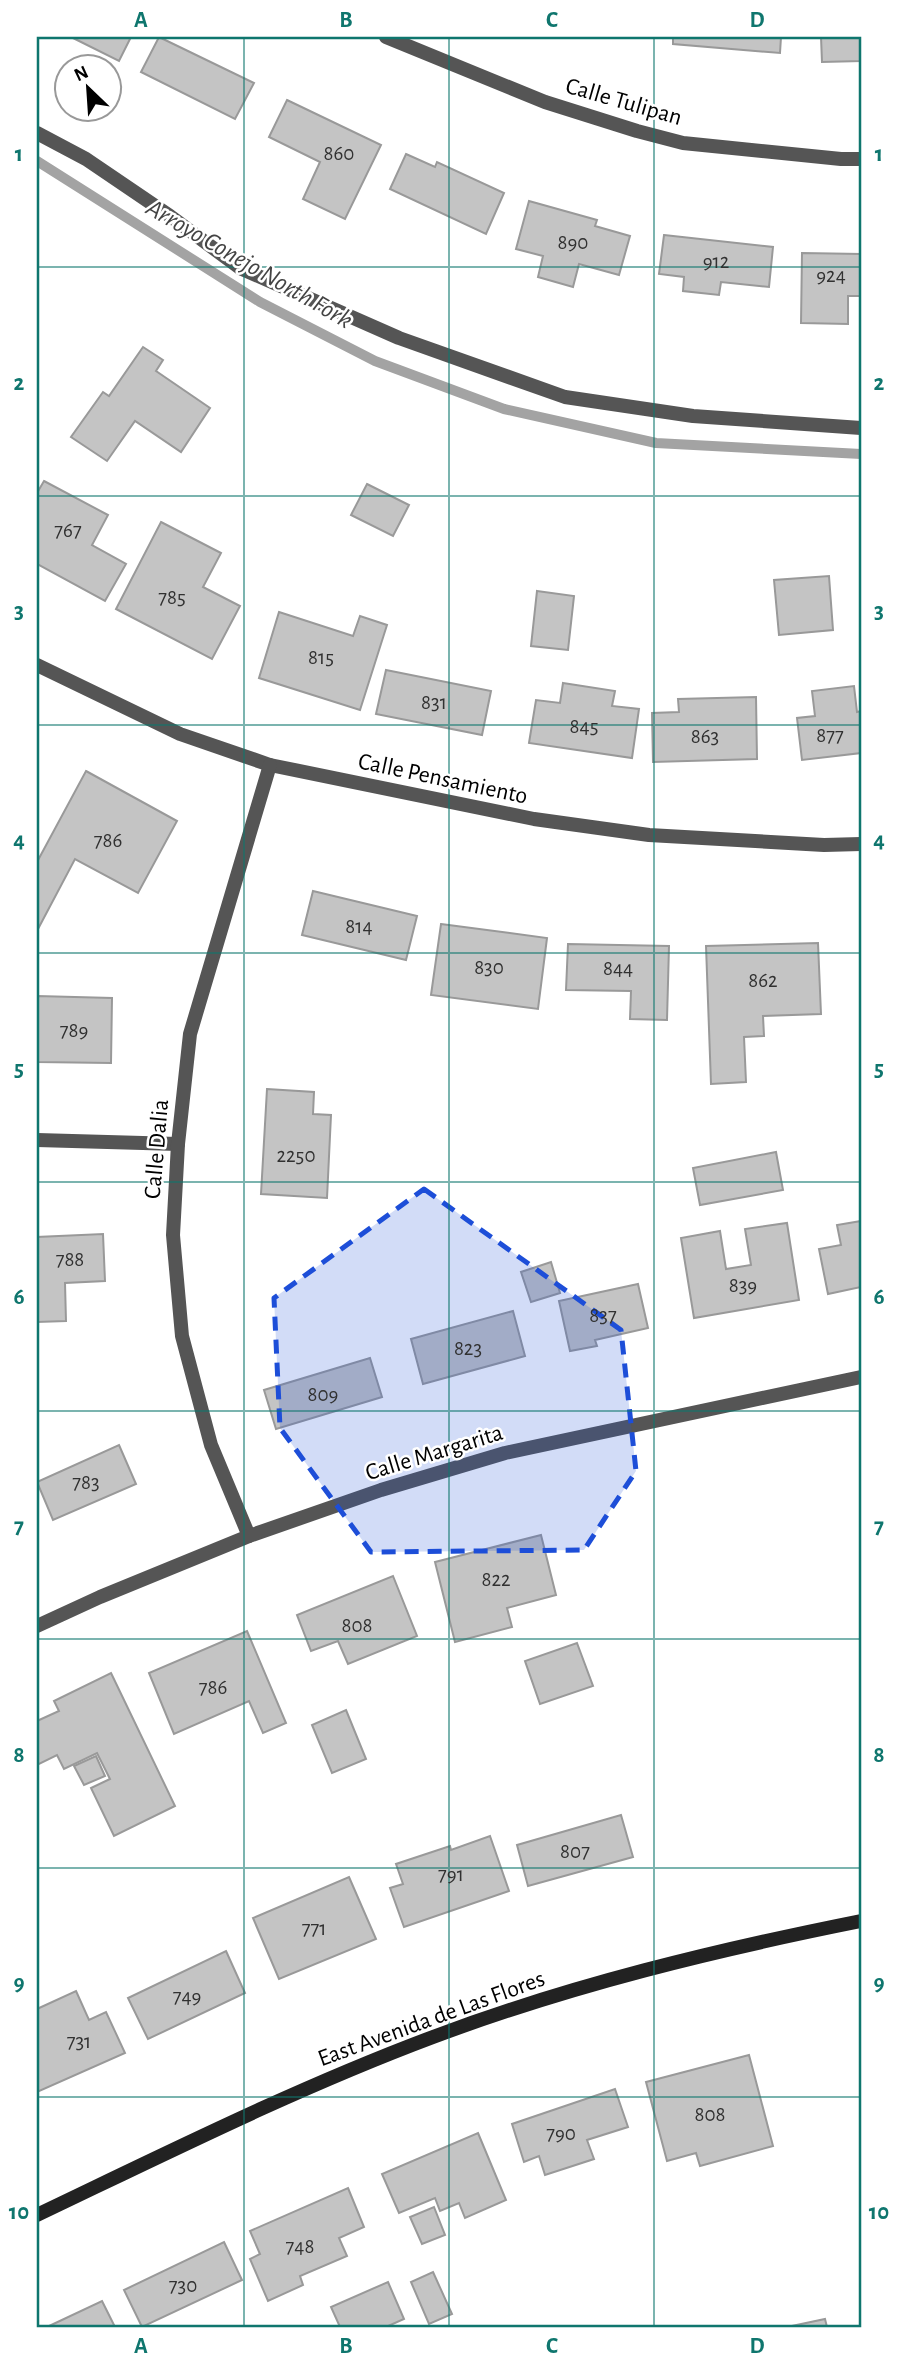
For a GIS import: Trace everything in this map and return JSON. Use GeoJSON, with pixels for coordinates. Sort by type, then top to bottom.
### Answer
{"type":"FeatureCollection","features":[{"type":"Feature","properties":{"kind":"street","name":"Calle Tulipan"},"geometry":{"type":"LineString","coordinates":[[386,37],[545,102],[683,143],[861,159]]}},
{"type":"Feature","properties":{"kind":"street"},"geometry":{"type":"LineString","coordinates":[[37,133],[86,159],[240,268],[399,338],[565,397],[693,416],[861,428]]}},
{"type":"Feature","properties":{"kind":"street","name":"Calle Pensamiento"},"geometry":{"type":"LineString","coordinates":[[37,665],[180,734],[270,765],[534,820],[649,835],[824,845],[861,844]]}},
{"type":"Feature","properties":{"kind":"street","name":"Calle Dalia"},"geometry":{"type":"LineString","coordinates":[[249,1536],[211,1445],[182,1336],[173,1235],[178,1144],[190,1034],[270,765]]}},
{"type":"Feature","properties":{"kind":"street"},"geometry":{"type":"LineString","coordinates":[[37,1140],[178,1144]]}},
{"type":"Feature","properties":{"kind":"street","name":"Calle Margarita"},"geometry":{"type":"LineString","coordinates":[[37,1626],[249,1536],[381,1490],[505,1453],[861,1377]]}},
{"type":"Feature","properties":{"kind":"street","name":"East Avenida de Las Flores"},"geometry":{"type":"LineString","coordinates":[[37,2215],[312,2086],[434,2037],[607,1980],[861,1921]]}},
{"type":"Feature","properties":{"kind":"highlighted area"},"geometry":{"type":"Polygon","coordinates":[[[424,1189],[621,1330],[636,1471],[584,1550],[371,1552],[280,1428],[274,1298],[424,1189]]]}},
{"type":"Feature","properties":{"kind":"building"},"geometry":{"type":"Polygon","coordinates":[[[71,37],[131,37],[122,55],[122,52],[101,52],[71,37]]]}},
{"type":"Feature","properties":{"kind":"building"},"geometry":{"type":"Polygon","coordinates":[[[159,37],[254,83],[235,119],[141,72],[159,37]]]}},
{"type":"Feature","properties":{"kind":"building"},"geometry":{"type":"Polygon","coordinates":[[[673,37],[781,37],[780,53],[673,44],[673,37]]]}},
{"type":"Feature","properties":{"kind":"building"},"geometry":{"type":"Polygon","coordinates":[[[821,37],[861,37],[861,61],[822,62],[821,37]]]}},
{"type":"Feature","properties":{"kind":"building"},"geometry":{"type":"Polygon","coordinates":[[[287,100],[381,145],[345,219],[303,199],[320,162],[269,137],[287,100]]]}},
{"type":"Feature","properties":{"kind":"building"},"geometry":{"type":"Polygon","coordinates":[[[406,154],[435,167],[437,162],[504,193],[486,234],[390,189],[406,154]]]}},
{"type":"Feature","properties":{"kind":"building"},"geometry":{"type":"Polygon","coordinates":[[[529,201],[597,220],[595,226],[630,236],[619,275],[579,264],[573,287],[538,277],[543,256],[516,249],[529,201]]]}},
{"type":"Feature","properties":{"kind":"building"},"geometry":{"type":"Polygon","coordinates":[[[664,235],[773,247],[769,287],[721,282],[719,295],[683,291],[684,277],[659,274],[664,235]]]}},
{"type":"Feature","properties":{"kind":"building"},"geometry":{"type":"Polygon","coordinates":[[[802,253],[861,254],[861,296],[848,296],[848,324],[801,323],[802,253]]]}},
{"type":"Feature","properties":{"kind":"building"},"geometry":{"type":"Polygon","coordinates":[[[143,347],[163,360],[156,371],[210,408],[181,452],[135,421],[107,461],[71,437],[103,392],[109,396],[143,347]]]}},
{"type":"Feature","properties":{"kind":"building"},"geometry":{"type":"Polygon","coordinates":[[[44,481],[108,515],[92,545],[126,564],[105,601],[37,564],[37,493],[44,481]]]}},
{"type":"Feature","properties":{"kind":"building"},"geometry":{"type":"Polygon","coordinates":[[[367,484],[409,505],[393,536],[351,515],[367,484]]]}},
{"type":"Feature","properties":{"kind":"building"},"geometry":{"type":"Polygon","coordinates":[[[161,522],[221,553],[203,587],[240,606],[212,659],[116,609],[161,522]]]}},
{"type":"Feature","properties":{"kind":"building"},"geometry":{"type":"Polygon","coordinates":[[[829,576],[833,630],[779,635],[774,580],[829,576]]]}},
{"type":"Feature","properties":{"kind":"building"},"geometry":{"type":"Polygon","coordinates":[[[537,591],[574,596],[568,650],[531,646],[537,591]]]}},
{"type":"Feature","properties":{"kind":"building"},"geometry":{"type":"Polygon","coordinates":[[[279,612],[353,636],[360,616],[387,625],[360,710],[259,678],[279,612]]]}},
{"type":"Feature","properties":{"kind":"building"},"geometry":{"type":"Polygon","coordinates":[[[386,670],[491,691],[482,735],[376,714],[386,670]]]}},
{"type":"Feature","properties":{"kind":"building"},"geometry":{"type":"Polygon","coordinates":[[[563,683],[615,691],[612,706],[639,709],[632,758],[529,743],[536,700],[560,703],[563,683]]]}},
{"type":"Feature","properties":{"kind":"building"},"geometry":{"type":"Polygon","coordinates":[[[854,686],[857,712],[861,711],[861,753],[802,760],[797,718],[815,716],[812,691],[854,686]]]}},
{"type":"Feature","properties":{"kind":"building"},"geometry":{"type":"Polygon","coordinates":[[[756,697],[757,759],[653,762],[652,713],[679,712],[678,699],[756,697]]]}},
{"type":"Feature","properties":{"kind":"building"},"geometry":{"type":"Polygon","coordinates":[[[86,771],[177,821],[138,893],[75,859],[38,929],[37,862],[86,771]]]}},
{"type":"Feature","properties":{"kind":"building"},"geometry":{"type":"Polygon","coordinates":[[[313,891],[417,916],[406,960],[302,935],[313,891]]]}},
{"type":"Feature","properties":{"kind":"building"},"geometry":{"type":"Polygon","coordinates":[[[441,924],[547,938],[538,1009],[431,995],[441,924]]]}},
{"type":"Feature","properties":{"kind":"building"},"geometry":{"type":"Polygon","coordinates":[[[818,943],[821,1014],[763,1016],[764,1036],[744,1037],[746,1082],[711,1084],[706,946],[818,943]]]}},
{"type":"Feature","properties":{"kind":"building"},"geometry":{"type":"Polygon","coordinates":[[[568,944],[669,946],[667,1020],[630,1019],[631,991],[566,990],[568,944]]]}},
{"type":"Feature","properties":{"kind":"building"},"geometry":{"type":"Polygon","coordinates":[[[37,996],[112,998],[111,1063],[37,1062],[37,996]]]}},
{"type":"Feature","properties":{"kind":"building"},"geometry":{"type":"Polygon","coordinates":[[[267,1089],[314,1092],[313,1114],[331,1115],[327,1198],[261,1194],[267,1089]]]}},
{"type":"Feature","properties":{"kind":"building"},"geometry":{"type":"Polygon","coordinates":[[[776,1152],[783,1190],[700,1205],[693,1168],[776,1152]]]}},
{"type":"Feature","properties":{"kind":"building"},"geometry":{"type":"Polygon","coordinates":[[[861,1221],[861,1287],[828,1294],[819,1249],[841,1245],[837,1225],[861,1221]]]}},
{"type":"Feature","properties":{"kind":"building"},"geometry":{"type":"Polygon","coordinates":[[[787,1223],[799,1300],[694,1318],[681,1238],[720,1231],[726,1269],[751,1265],[745,1229],[787,1223]]]}},
{"type":"Feature","properties":{"kind":"building"},"geometry":{"type":"Polygon","coordinates":[[[103,1234],[105,1281],[65,1283],[66,1321],[37,1322],[37,1237],[103,1234]]]}},
{"type":"Feature","properties":{"kind":"building"},"geometry":{"type":"Polygon","coordinates":[[[551,1262],[560,1293],[531,1302],[521,1272],[551,1262]]]}},
{"type":"Feature","properties":{"kind":"building"},"geometry":{"type":"Polygon","coordinates":[[[638,1284],[648,1328],[595,1340],[597,1346],[570,1351],[559,1301],[638,1284]]]}},
{"type":"Feature","properties":{"kind":"building"},"geometry":{"type":"Polygon","coordinates":[[[513,1311],[525,1356],[423,1384],[411,1339],[513,1311]]]}},
{"type":"Feature","properties":{"kind":"building"},"geometry":{"type":"Polygon","coordinates":[[[370,1358],[382,1397],[276,1429],[264,1390],[370,1358]]]}},
{"type":"Feature","properties":{"kind":"building"},"geometry":{"type":"Polygon","coordinates":[[[119,1445],[136,1484],[53,1520],[37,1482],[119,1445]]]}},
{"type":"Feature","properties":{"kind":"building"},"geometry":{"type":"Polygon","coordinates":[[[541,1535],[556,1595],[507,1608],[512,1627],[455,1642],[435,1562],[541,1535]]]}},
{"type":"Feature","properties":{"kind":"building"},"geometry":{"type":"Polygon","coordinates":[[[393,1576],[417,1636],[348,1664],[338,1641],[311,1651],[297,1615],[393,1576]]]}},
{"type":"Feature","properties":{"kind":"building"},"geometry":{"type":"Polygon","coordinates":[[[247,1631],[286,1723],[263,1733],[249,1701],[174,1734],[149,1673],[247,1631]]]}},
{"type":"Feature","properties":{"kind":"building"},"geometry":{"type":"Polygon","coordinates":[[[577,1643],[593,1686],[540,1704],[525,1661],[577,1643]]]}},
{"type":"Feature","properties":{"kind":"building"},"geometry":{"type":"Polygon","coordinates":[[[111,1673],[175,1806],[114,1836],[91,1788],[110,1779],[97,1753],[64,1769],[57,1755],[37,1765],[37,1721],[59,1711],[54,1701],[111,1673]]]}},
{"type":"Feature","properties":{"kind":"building"},"geometry":{"type":"Polygon","coordinates":[[[346,1710],[366,1759],[332,1773],[312,1725],[346,1710]]]}},
{"type":"Feature","properties":{"kind":"building"},"geometry":{"type":"Polygon","coordinates":[[[96,1756],[105,1776],[84,1785],[74,1766],[96,1756]]]}},
{"type":"Feature","properties":{"kind":"building"},"geometry":{"type":"Polygon","coordinates":[[[621,1815],[633,1857],[528,1886],[517,1845],[621,1815]]]}},
{"type":"Feature","properties":{"kind":"building"},"geometry":{"type":"Polygon","coordinates":[[[490,1836],[509,1891],[404,1927],[390,1888],[403,1884],[396,1864],[450,1846],[451,1850],[490,1836]]]}},
{"type":"Feature","properties":{"kind":"building"},"geometry":{"type":"Polygon","coordinates":[[[349,1877],[376,1939],[279,1979],[253,1918],[349,1877]]]}},
{"type":"Feature","properties":{"kind":"building"},"geometry":{"type":"Polygon","coordinates":[[[226,1951],[245,1993],[148,2039],[128,1998],[226,1951]]]}},
{"type":"Feature","properties":{"kind":"building"},"geometry":{"type":"Polygon","coordinates":[[[76,1991],[89,2020],[106,2012],[125,2053],[37,2092],[37,2009],[76,1991]]]}},
{"type":"Feature","properties":{"kind":"building"},"geometry":{"type":"Polygon","coordinates":[[[749,2055],[773,2146],[700,2166],[696,2153],[667,2161],[646,2082],[749,2055]]]}},
{"type":"Feature","properties":{"kind":"building"},"geometry":{"type":"Polygon","coordinates":[[[615,2089],[628,2127],[587,2140],[594,2159],[545,2175],[539,2156],[524,2162],[512,2124],[615,2089]]]}},
{"type":"Feature","properties":{"kind":"building"},"geometry":{"type":"Polygon","coordinates":[[[478,2133],[506,2200],[465,2218],[459,2203],[440,2211],[435,2198],[399,2213],[382,2174],[478,2133]]]}},
{"type":"Feature","properties":{"kind":"building"},"geometry":{"type":"Polygon","coordinates":[[[348,2188],[364,2227],[339,2238],[347,2256],[300,2276],[303,2285],[268,2301],[250,2259],[260,2254],[250,2231],[348,2188]]]}},
{"type":"Feature","properties":{"kind":"building"},"geometry":{"type":"Polygon","coordinates":[[[434,2207],[445,2235],[422,2244],[410,2217],[434,2207]]]}},
{"type":"Feature","properties":{"kind":"building"},"geometry":{"type":"Polygon","coordinates":[[[224,2242],[242,2280],[142,2327],[124,2290],[224,2242]]]}},
{"type":"Feature","properties":{"kind":"building"},"geometry":{"type":"Polygon","coordinates":[[[433,2272],[452,2314],[429,2324],[411,2282],[433,2272]]]}},
{"type":"Feature","properties":{"kind":"building"},"geometry":{"type":"Polygon","coordinates":[[[388,2282],[404,2319],[386,2327],[340,2327],[331,2307],[388,2282]]]}},
{"type":"Feature","properties":{"kind":"building"},"geometry":{"type":"Polygon","coordinates":[[[102,2301],[115,2327],[47,2327],[102,2301]]]}},
{"type":"Feature","properties":{"kind":"building"},"geometry":{"type":"Polygon","coordinates":[[[825,2319],[827,2327],[787,2327],[825,2319]]]}},
{"type":"Feature","properties":{"kind":"waterway","name":"Arroyo Conejo North Fork"},"geometry":{"type":"LineString","coordinates":[[37,161],[260,302],[375,361],[504,409],[656,443],[861,454]]}}]}
